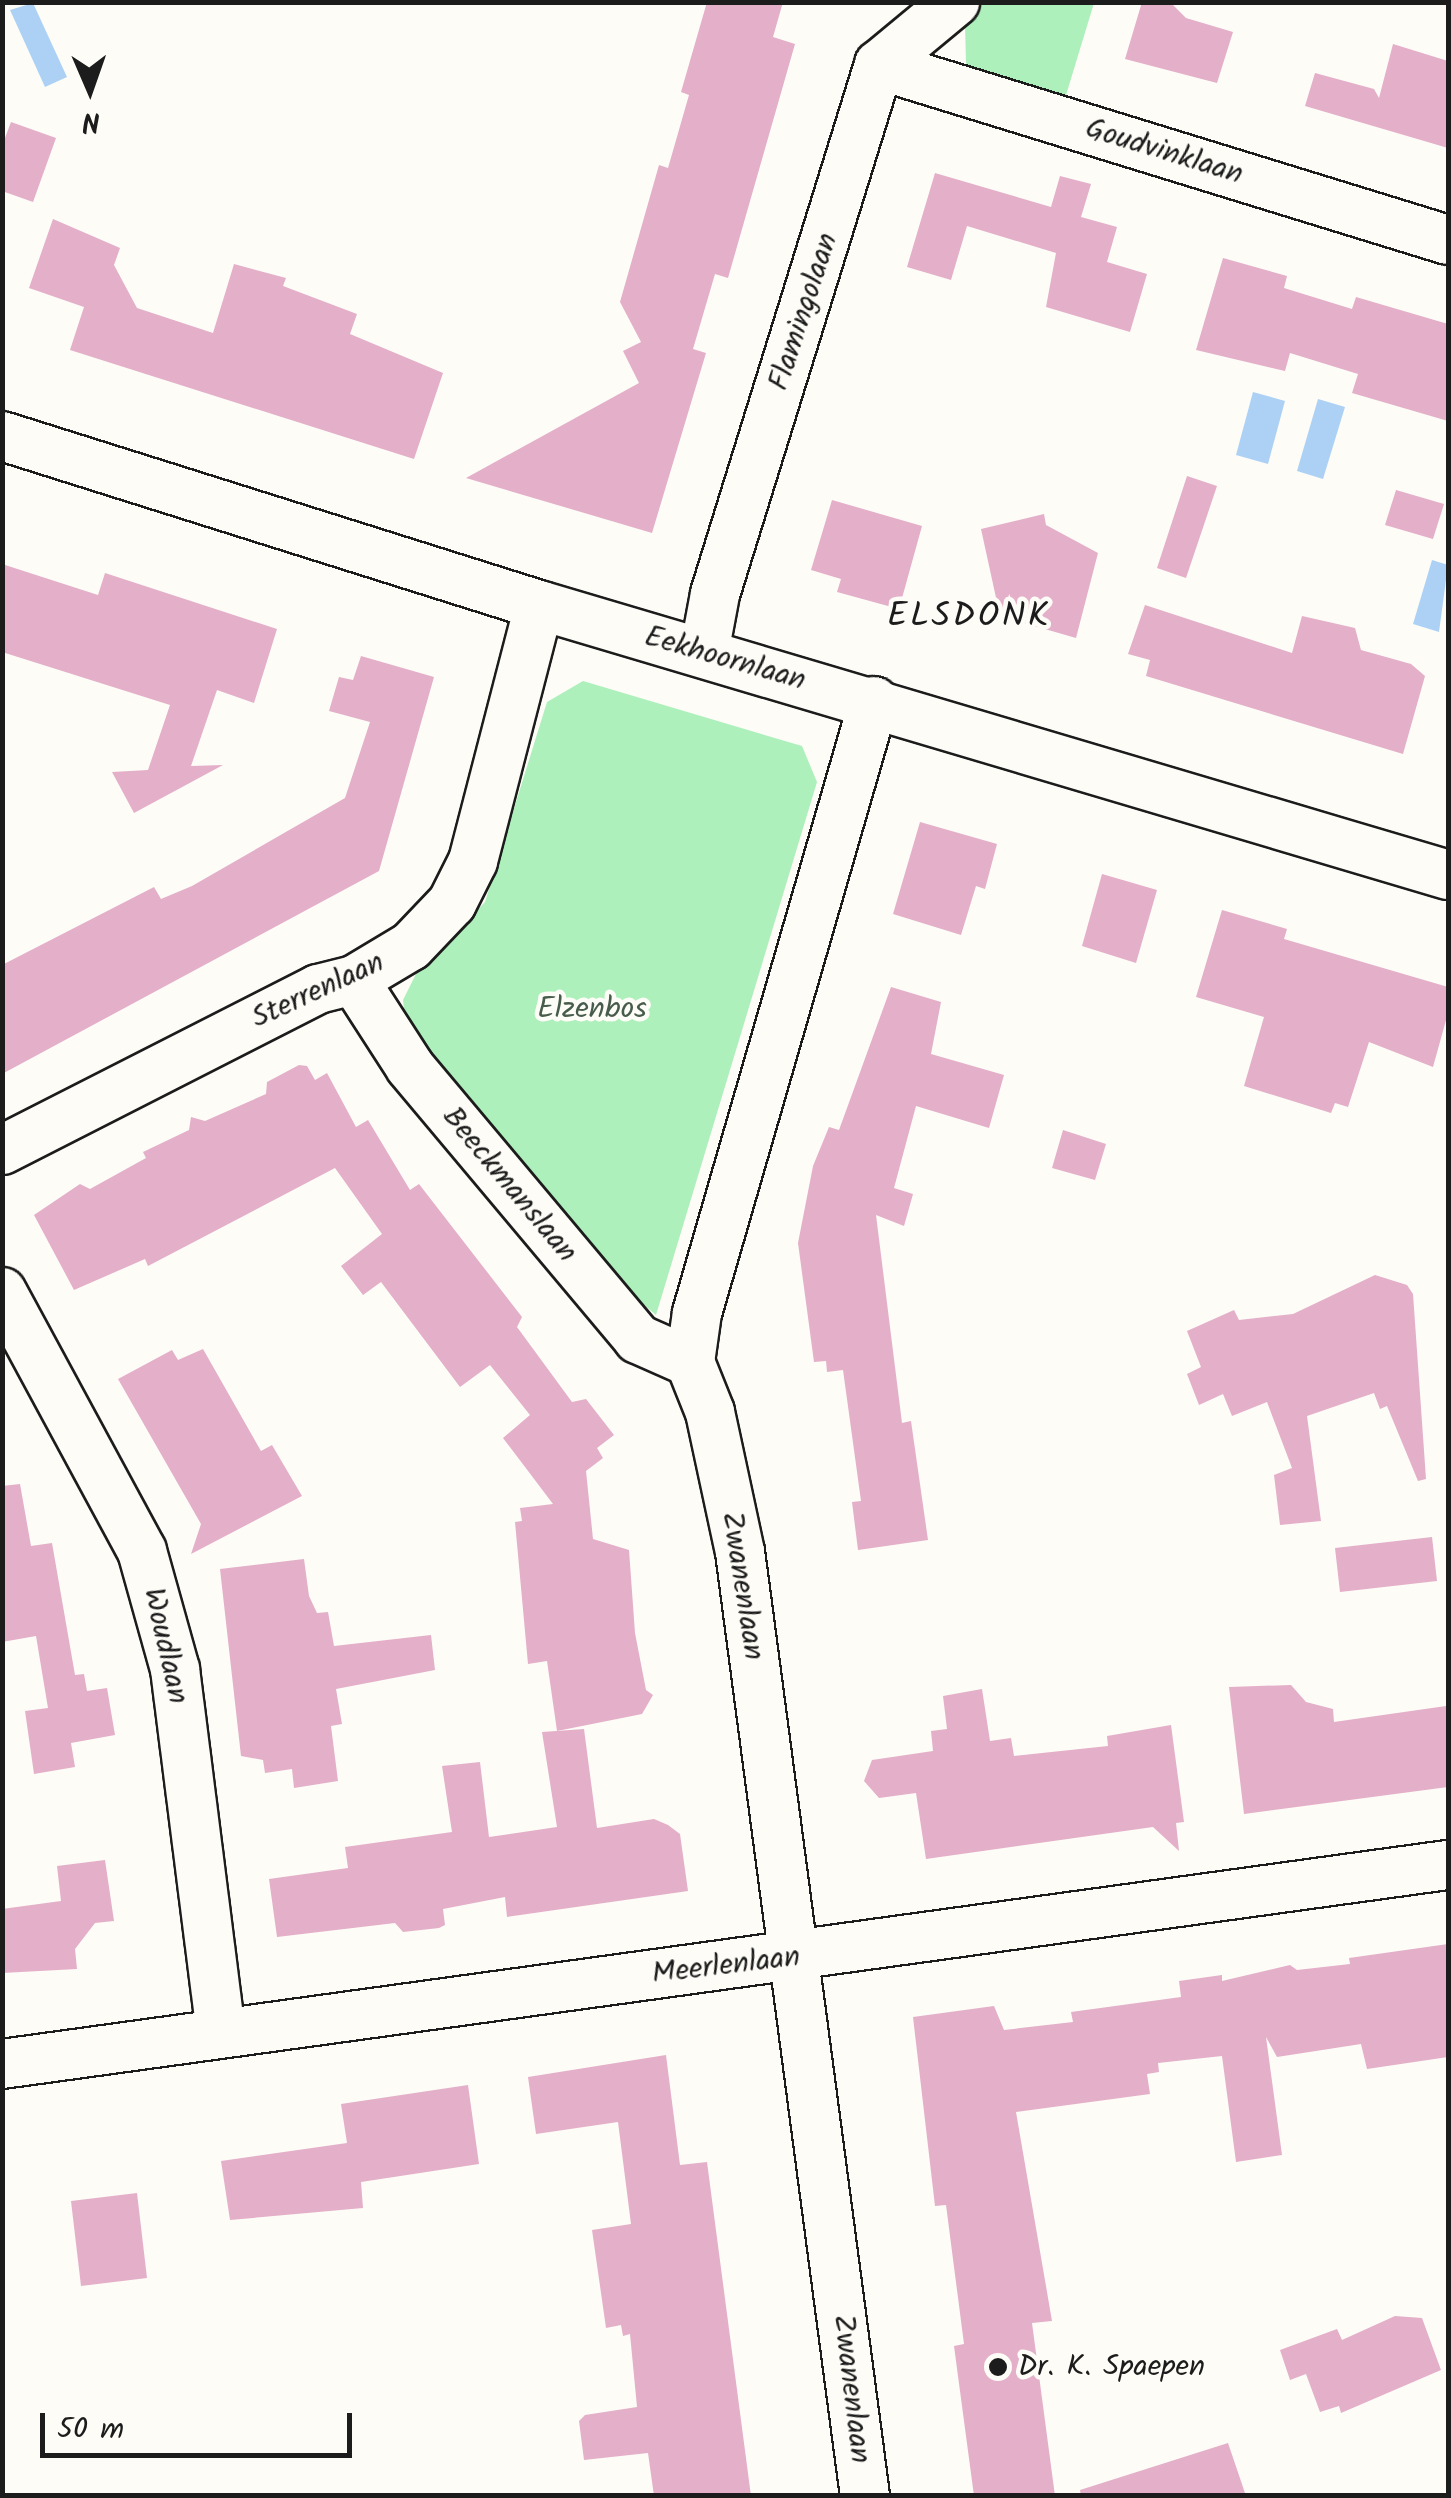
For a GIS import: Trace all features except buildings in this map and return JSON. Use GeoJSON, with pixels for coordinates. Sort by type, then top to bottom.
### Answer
{"type":"FeatureCollection","features":[{"type":"Feature","properties":{"kind":"street"},"geometry":{"type":"LineString","coordinates":[[879,65],[954,2]]}},
{"type":"Feature","properties":{"kind":"street","name":"Goudvinklaan"},"geometry":{"type":"LineString","coordinates":[[879,65],[1448,240]]}},
{"type":"Feature","properties":{"kind":"street","name":"Flamingolaan"},"geometry":{"type":"LineString","coordinates":[[704,653],[715,594],[879,65]]}},
{"type":"Feature","properties":{"kind":"street","name":"Eekhoornlaan"},"geometry":{"type":"LineString","coordinates":[[2,436],[539,606],[874,701],[1448,875]]}},
{"type":"Feature","properties":{"kind":"street","name":"Sterrenlaan"},"geometry":{"type":"LineString","coordinates":[[2,1150],[318,989],[354,980],[411,946],[452,903],[473,861],[539,606]]}},
{"type":"Feature","properties":{"kind":"street"},"geometry":{"type":"LineString","coordinates":[[690,1362],[697,1313],[874,701]]}},
{"type":"Feature","properties":{"kind":"street","name":"Beeckmanslaan"},"geometry":{"type":"LineString","coordinates":[[354,980],[410,1067],[638,1339],[690,1362]]}},
{"type":"Feature","properties":{"kind":"street","name":"Woudlaan"},"geometry":{"type":"LineString","coordinates":[[2,1292],[142,1550],[175,1669],[220,2033]]}},
{"type":"Feature","properties":{"kind":"street","name":"Zwanenlaan"},"geometry":{"type":"LineString","coordinates":[[690,1362],[710,1412],[740,1552],[865,2496]]}},
{"type":"Feature","properties":{"kind":"street","name":"Meerlenlaan"},"geometry":{"type":"LineString","coordinates":[[2,2064],[1448,1865]]}},
{"type":"Feature","properties":{"kind":"green space"},"geometry":{"type":"Polygon","coordinates":[[[982,3],[1094,3],[1063,105],[979,77],[966,63],[965,23],[982,3]]]}},
{"type":"Feature","properties":{"kind":"green space","name":"Elzenbos"},"geometry":{"type":"Polygon","coordinates":[[[583,681],[802,746],[817,782],[656,1315],[601,1268],[406,1025],[403,1000],[416,974],[485,902],[547,702],[583,681]]]}},
{"type":"Feature","properties":{"kind":"water"},"geometry":{"type":"Polygon","coordinates":[[[33,3],[67,77],[45,87],[10,10],[33,3]]]}},
{"type":"Feature","properties":{"kind":"water"},"geometry":{"type":"Polygon","coordinates":[[[1253,392],[1285,401],[1268,464],[1236,455],[1253,392]]]}},
{"type":"Feature","properties":{"kind":"water"},"geometry":{"type":"Polygon","coordinates":[[[1318,399],[1345,407],[1323,479],[1297,471],[1318,399]]]}},
{"type":"Feature","properties":{"kind":"water"},"geometry":{"type":"Polygon","coordinates":[[[1432,560],[1448,565],[1439,632],[1413,624],[1432,560]]]}},
{"type":"Feature","properties":{"kind":"place","name":"Dr. K. Spaepen"},"geometry":{"type":"Point","coordinates":[998,2367]}},
{"type":"Feature","properties":{"kind":"district","name":"ELSDONK"},"geometry":{"type":"Point","coordinates":[969,617]}}]}
